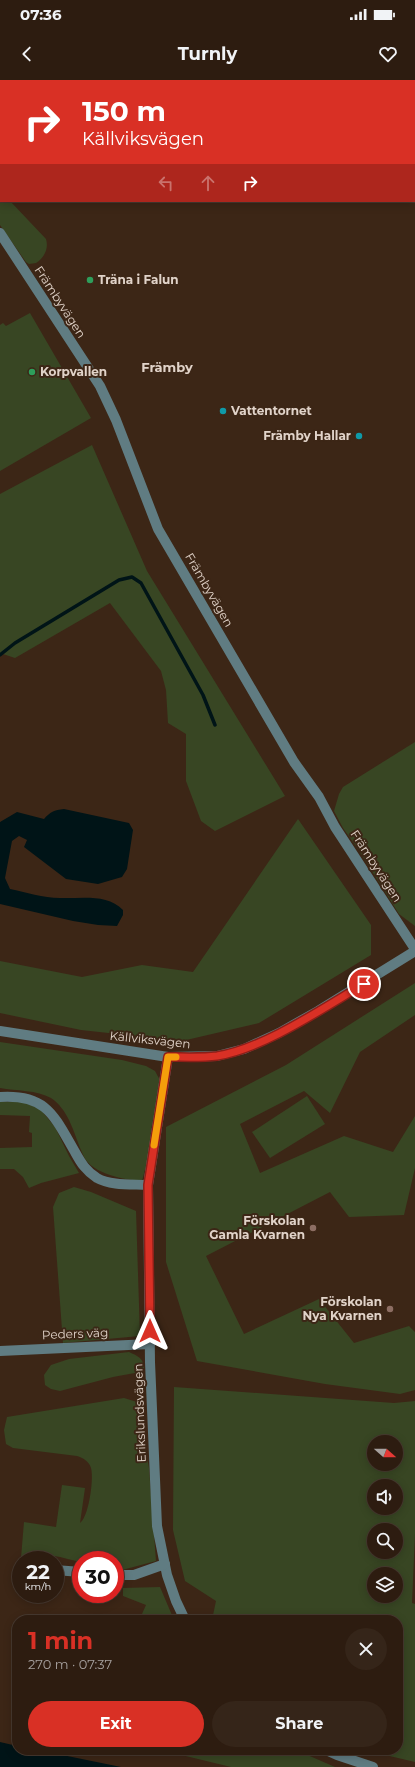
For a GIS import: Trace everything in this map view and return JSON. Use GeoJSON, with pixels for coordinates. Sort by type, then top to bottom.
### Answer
{"type":"FeatureCollection","features":[{"type":"Feature","properties":{"kind":"street","name":"Främbyvägen"},"geometry":{"type":"LineString","coordinates":[[0,233],[100,386],[116,420],[158,529],[294,762],[319,797],[335,826],[415,950]]}},
{"type":"Feature","properties":{"kind":"street","name":"Källviksvägen"},"geometry":{"type":"LineString","coordinates":[[0,1031],[168,1057],[217,1056],[244,1049],[258,1043],[318,1011],[415,950]]}},
{"type":"Feature","properties":{"kind":"street","name":"Erikslundsvägen"},"geometry":{"type":"LineString","coordinates":[[168,1057],[148,1185],[150,1344],[157,1526],[165,1564],[176,1601],[183,1615]]}},
{"type":"Feature","properties":{"kind":"street"},"geometry":{"type":"LineString","coordinates":[[0,1097],[25,1098],[47,1108],[57,1120],[85,1168],[98,1178],[118,1183],[148,1185]]}},
{"type":"Feature","properties":{"kind":"street","name":"Peders väg"},"geometry":{"type":"LineString","coordinates":[[0,1350],[150,1344]]}},
{"type":"Feature","properties":{"kind":"street"},"geometry":{"type":"LineString","coordinates":[[124,1575],[134,1575],[165,1564]]}},
{"type":"Feature","properties":{"kind":"street"},"geometry":{"type":"LineString","coordinates":[[335,1755],[373,1767]]}},
{"type":"Feature","properties":{"kind":"green space"},"geometry":{"type":"Polygon","coordinates":[[[0,202],[11,202],[46,239],[46,250],[41,259],[36,263],[29,264],[26,262],[0,225],[0,202]]]}},
{"type":"Feature","properties":{"kind":"green space","name":"Korpvallen"},"geometry":{"type":"Polygon","coordinates":[[[30,313],[91,418],[0,471],[0,325],[3,323],[6,326],[30,313]]]}},
{"type":"Feature","properties":{"kind":"green space"},"geometry":{"type":"Polygon","coordinates":[[[92,445],[147,571],[285,796],[215,831],[201,821],[186,781],[186,734],[168,723],[166,690],[161,671],[110,603],[15,658],[0,653],[0,494],[92,445]]]}},
{"type":"Feature","properties":{"kind":"green space"},"geometry":{"type":"Polygon","coordinates":[[[415,742],[415,926],[399,914],[343,828],[334,811],[339,794],[343,787],[415,742]]]}},
{"type":"Feature","properties":{"kind":"green space"},"geometry":{"type":"Polygon","coordinates":[[[298,819],[371,925],[371,955],[259,1023],[182,1041],[81,1030],[0,1013],[0,961],[82,977],[142,965],[193,972],[298,819]]]}},
{"type":"Feature","properties":{"kind":"green space"},"geometry":{"type":"Polygon","coordinates":[[[415,983],[415,1015],[360,1052],[330,1113],[304,1091],[240,1124],[260,1173],[344,1136],[393,1152],[415,1116],[415,1168],[404,1215],[349,1217],[330,1192],[206,1256],[244,1334],[319,1299],[354,1343],[409,1326],[415,1332],[415,1390],[400,1394],[325,1384],[197,1361],[166,1262],[166,1127],[286,1065],[415,983]]]}},
{"type":"Feature","properties":{"kind":"green space"},"geometry":{"type":"Polygon","coordinates":[[[0,1042],[122,1060],[146,1066],[155,1071],[162,1084],[152,1124],[148,1158],[142,1181],[110,1175],[94,1168],[88,1163],[64,1111],[51,1098],[39,1093],[0,1088],[0,1042]]]}},
{"type":"Feature","properties":{"kind":"green space"},"geometry":{"type":"Polygon","coordinates":[[[307,1096],[325,1124],[270,1158],[252,1132],[307,1096]]]}},
{"type":"Feature","properties":{"kind":"green space"},"geometry":{"type":"Polygon","coordinates":[[[0,1102],[23,1102],[40,1109],[55,1127],[79,1173],[41,1183],[29,1188],[23,1177],[14,1169],[0,1169],[0,1148],[32,1147],[32,1133],[29,1132],[30,1116],[0,1115],[0,1102]]]}},
{"type":"Feature","properties":{"kind":"green space"},"geometry":{"type":"Polygon","coordinates":[[[74,1187],[91,1192],[136,1211],[140,1336],[63,1343],[53,1207],[59,1193],[74,1187]]]}},
{"type":"Feature","properties":{"kind":"green space"},"geometry":{"type":"Polygon","coordinates":[[[129,1352],[141,1360],[144,1368],[140,1372],[113,1377],[60,1391],[51,1389],[45,1385],[44,1375],[51,1365],[69,1359],[129,1352]]]}},
{"type":"Feature","properties":{"kind":"green space"},"geometry":{"type":"Polygon","coordinates":[[[174,1387],[394,1403],[415,1401],[415,1534],[412,1603],[415,1604],[415,1762],[385,1755],[403,1755],[403,1615],[213,1615],[216,1601],[185,1581],[173,1530],[174,1387]]]}},
{"type":"Feature","properties":{"kind":"green space"},"geometry":{"type":"Polygon","coordinates":[[[124,1398],[137,1402],[144,1420],[145,1446],[149,1468],[156,1561],[124,1569],[124,1551],[72,1551],[72,1560],[64,1558],[64,1551],[22,1551],[24,1522],[56,1527],[62,1485],[85,1488],[80,1523],[88,1506],[92,1473],[87,1462],[77,1456],[13,1448],[6,1444],[4,1430],[7,1417],[124,1398]]]}},
{"type":"Feature","properties":{"kind":"green space"},"geometry":{"type":"Polygon","coordinates":[[[160,1587],[172,1615],[142,1615],[146,1605],[124,1596],[124,1588],[160,1587]]]}},
{"type":"Feature","properties":{"kind":"green space"},"geometry":{"type":"Polygon","coordinates":[[[182,1755],[307,1755],[335,1767],[231,1767],[182,1755]]]}},
{"type":"Feature","properties":{"kind":"shaded area"},"geometry":{"type":"Polygon","coordinates":[[[64,809],[129,823],[133,830],[127,869],[122,877],[98,884],[66,879],[24,847],[27,840],[19,836],[12,841],[5,878],[10,889],[35,895],[54,898],[93,898],[109,901],[123,910],[123,915],[117,926],[73,921],[0,904],[0,822],[17,812],[44,819],[52,812],[64,809]]]}},
{"type":"Feature","properties":{"kind":"shaded area"},"geometry":{"type":"Polygon","coordinates":[[[0,1742],[12,1745],[12,1755],[62,1755],[121,1767],[0,1767],[0,1742]]]}},
{"type":"Feature","properties":{"kind":"waterway"},"geometry":{"type":"LineString","coordinates":[[0,655],[15,643],[119,580],[132,577],[141,583],[203,695],[215,725]]}},
{"type":"Feature","properties":{"kind":"slow traffic"},"geometry":{"type":"LineString","coordinates":[[154,1145],[168,1057],[176,1057]]}},
{"type":"Feature","properties":{"kind":"place","name":"Träna i Falun"},"geometry":{"type":"Point","coordinates":[90,280]}},
{"type":"Feature","properties":{"kind":"place","name":"Korpvallen"},"geometry":{"type":"Point","coordinates":[32,372]}},
{"type":"Feature","properties":{"kind":"place","name":"Vattentornet"},"geometry":{"type":"Point","coordinates":[223,411]}},
{"type":"Feature","properties":{"kind":"place","name":"Främby Hallar"},"geometry":{"type":"Point","coordinates":[359,436]}},
{"type":"Feature","properties":{"kind":"place","name":"Förskolan Gamla Kvarnen"},"geometry":{"type":"Point","coordinates":[313,1228]}},
{"type":"Feature","properties":{"kind":"place","name":"Förskolan Nya Kvarnen"},"geometry":{"type":"Point","coordinates":[390,1309]}},
{"type":"Feature","properties":{"kind":"district","name":"Främby"},"geometry":{"type":"Point","coordinates":[167,367]}},
{"type":"Feature","properties":{"kind":"route"},"geometry":{"type":"LineString","coordinates":[[150,1331],[148,1185],[168,1057],[191,1058],[217,1056],[244,1049],[279,1033],[364,984]]}}]}
